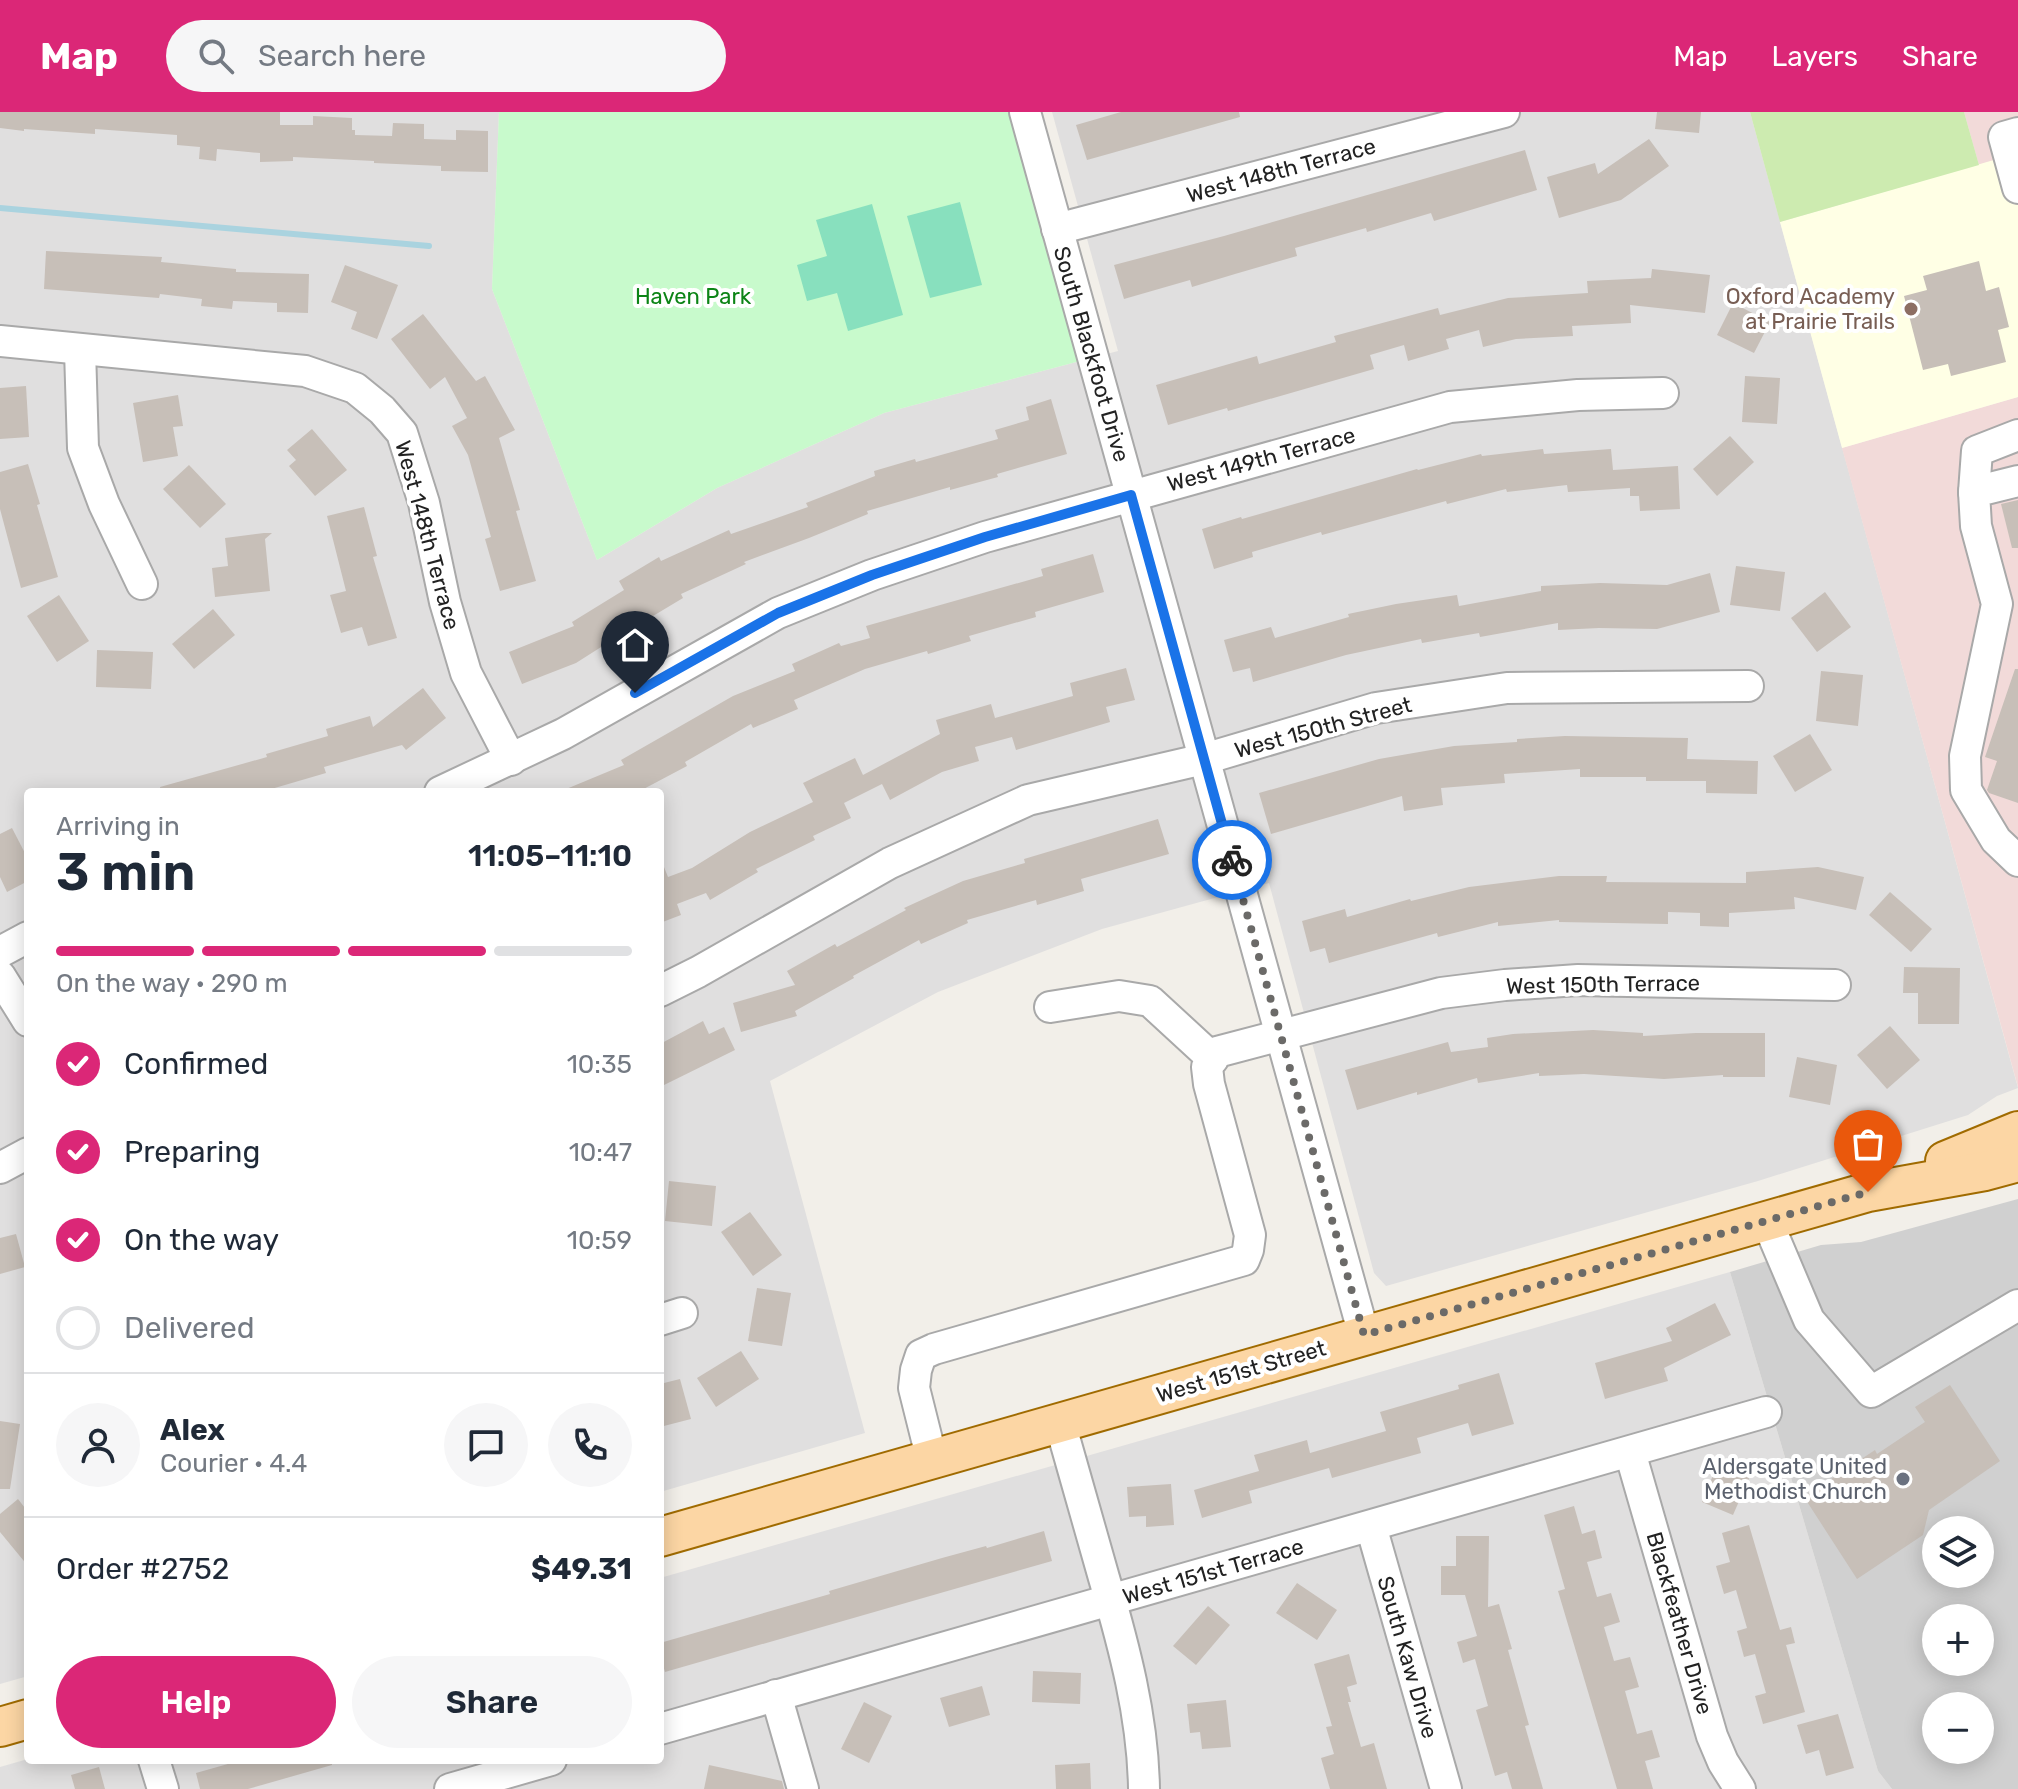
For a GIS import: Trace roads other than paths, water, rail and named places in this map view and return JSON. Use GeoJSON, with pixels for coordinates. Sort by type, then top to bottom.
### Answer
{"type":"FeatureCollection","features":[{"type":"Feature","properties":{"kind":"main road","name":"West 151st Street"},"geometry":{"type":"LineString","coordinates":[[664,1536],[1868,1192],[2018,1131]]}},
{"type":"Feature","properties":{"kind":"main road"},"geometry":{"type":"LineString","coordinates":[[1954,1177],[2018,1154]]}},
{"type":"Feature","properties":{"kind":"main road","name":"West 151st Street"},"geometry":{"type":"LineString","coordinates":[[1868,1192],[2018,1162]]}},
{"type":"Feature","properties":{"kind":"main road"},"geometry":{"type":"LineString","coordinates":[[0,1727],[24,1720]]}},
{"type":"Feature","properties":{"kind":"street","name":"South Blackfoot Drive"},"geometry":{"type":"LineString","coordinates":[[1025,112],[1364,1335]]}},
{"type":"Feature","properties":{"kind":"street","name":"West 148th Terrace"},"geometry":{"type":"LineString","coordinates":[[1057,229],[1504,112]]}},
{"type":"Feature","properties":{"kind":"street"},"geometry":{"type":"LineString","coordinates":[[2006,127],[2018,188]]}},
{"type":"Feature","properties":{"kind":"street","name":"West 148th Terrace"},"geometry":{"type":"LineString","coordinates":[[0,341],[305,371],[355,388],[382,410],[402,433],[424,503],[445,602],[466,673],[511,760]]}},
{"type":"Feature","properties":{"kind":"street"},"geometry":{"type":"LineString","coordinates":[[80,350],[83,448],[104,504],[142,584]]}},
{"type":"Feature","properties":{"kind":"street","name":"West 149th Terrace"},"geometry":{"type":"LineString","coordinates":[[449,788],[563,734],[778,613],[872,575],[985,537],[1450,407],[1578,395],[1663,393]]}},
{"type":"Feature","properties":{"kind":"street"},"geometry":{"type":"LineString","coordinates":[[2018,435],[1977,451],[1974,492],[1976,526],[1997,604],[1965,756],[1966,790],[1996,840],[2018,861]]}},
{"type":"Feature","properties":{"kind":"street"},"geometry":{"type":"LineString","coordinates":[[1974,492],[2018,481]]}},
{"type":"Feature","properties":{"kind":"street","name":"West 150th Street"},"geometry":{"type":"LineString","coordinates":[[664,989],[890,863],[1028,800],[1204,759],[1376,708],[1507,688],[1748,686]]}},
{"type":"Feature","properties":{"kind":"street"},"geometry":{"type":"LineString","coordinates":[[0,952],[24,939]]}},
{"type":"Feature","properties":{"kind":"street"},"geometry":{"type":"LineString","coordinates":[[0,976],[24,1015]]}},
{"type":"Feature","properties":{"kind":"street","name":"West 150th Terrace"},"geometry":{"type":"LineString","coordinates":[[1213,1059],[1217,1052],[1441,993],[1505,985],[1578,980],[1835,985]]}},
{"type":"Feature","properties":{"kind":"street"},"geometry":{"type":"LineString","coordinates":[[932,1460],[914,1388],[921,1355],[1244,1260],[1248,1250],[1250,1235],[1209,1084],[1207,1067],[1213,1059],[1150,1001],[1119,996],[1050,1007]]}},
{"type":"Feature","properties":{"kind":"street"},"geometry":{"type":"LineString","coordinates":[[0,1168],[24,1155]]}},
{"type":"Feature","properties":{"kind":"street"},"geometry":{"type":"LineString","coordinates":[[1767,1221],[1809,1320],[1871,1392],[2018,1305]]}},
{"type":"Feature","properties":{"kind":"street","name":"West 151st Terrace"},"geometry":{"type":"LineString","coordinates":[[664,1728],[1766,1412]]}},
{"type":"Feature","properties":{"kind":"street"},"geometry":{"type":"LineString","coordinates":[[1060,1423],[1132,1684],[1144,1789]]}},
{"type":"Feature","properties":{"kind":"street","name":"Blackfeather Drive"},"geometry":{"type":"LineString","coordinates":[[1630,1452],[1712,1736],[1723,1762],[1740,1789]]}},
{"type":"Feature","properties":{"kind":"street","name":"South Kaw Drive"},"geometry":{"type":"LineString","coordinates":[[1371,1526],[1446,1789]]}},
{"type":"Feature","properties":{"kind":"street"},"geometry":{"type":"LineString","coordinates":[[776,1695],[803,1789]]}},
{"type":"Feature","properties":{"kind":"street"},"geometry":{"type":"LineString","coordinates":[[155,1764],[163,1789]]}},
{"type":"Feature","properties":{"kind":"street"},"geometry":{"type":"LineString","coordinates":[[450,1789],[537,1764]]}},
{"type":"Feature","properties":{"kind":"waterway"},"geometry":{"type":"LineString","coordinates":[[0,208],[429,246]]}},
{"type":"Feature","properties":{"kind":"place","name":"Oxford Academy at Prairie Trails"},"geometry":{"type":"Point","coordinates":[1911,309]}},
{"type":"Feature","properties":{"kind":"place","name":"Aldersgate United Methodist Church"},"geometry":{"type":"Point","coordinates":[1903,1479]}},
{"type":"Feature","properties":{"kind":"park label","name":"Haven Park"},"geometry":{"type":"Point","coordinates":[693,296]}}]}
